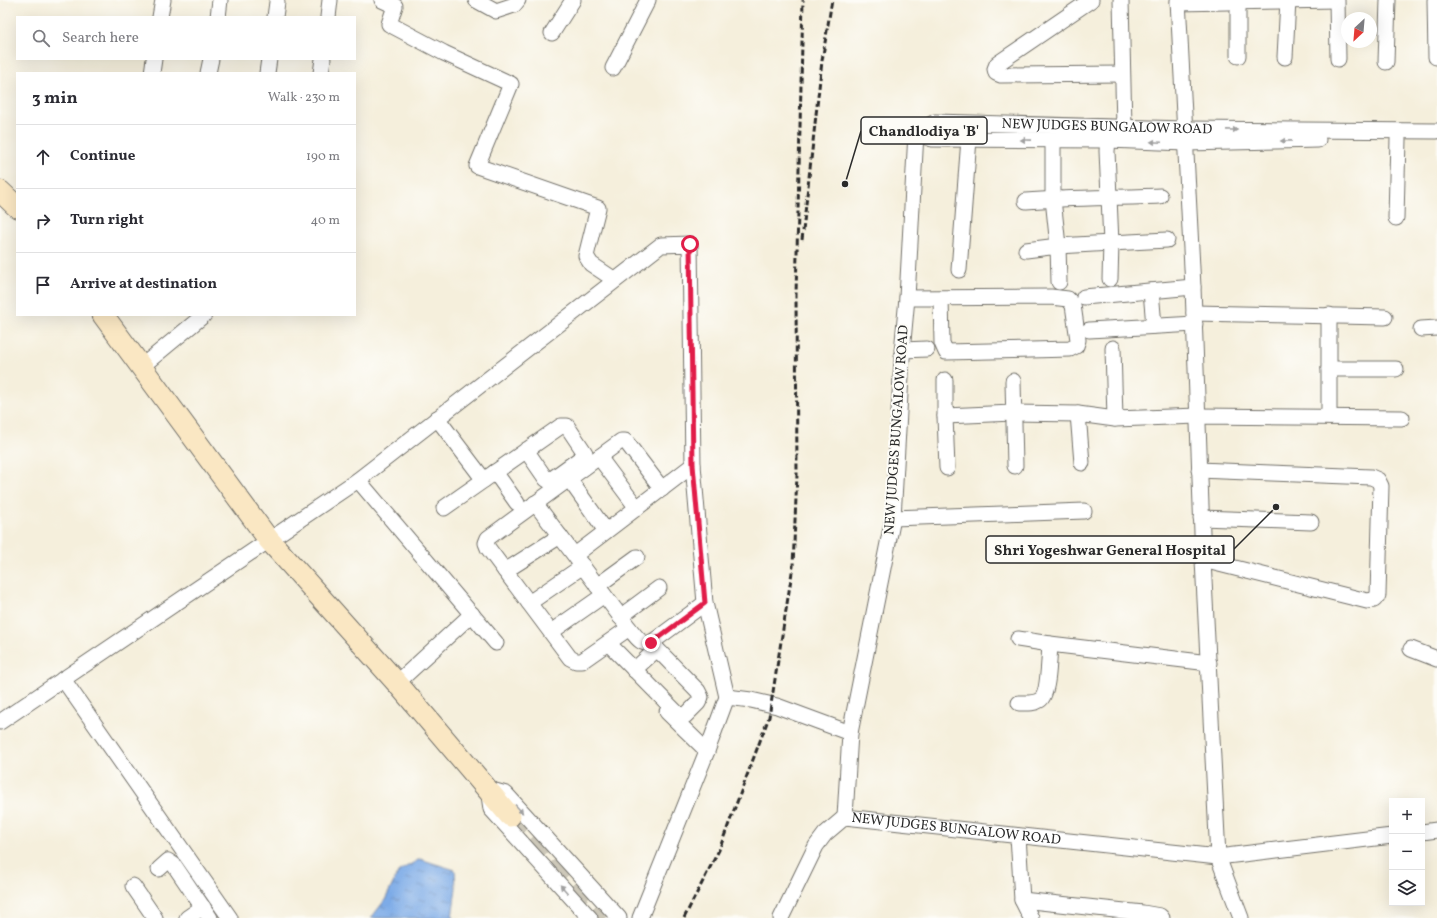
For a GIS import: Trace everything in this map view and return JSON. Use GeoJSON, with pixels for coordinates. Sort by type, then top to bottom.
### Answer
{"type":"FeatureCollection","features":[{"type":"Feature","properties":{"kind":"street"},"geometry":{"type":"LineString","coordinates":[[160,16],[163,0]]}},
{"type":"Feature","properties":{"kind":"street"},"geometry":{"type":"LineString","coordinates":[[218,16],[220,0]]}},
{"type":"Feature","properties":{"kind":"street"},"geometry":{"type":"LineString","coordinates":[[328,16],[330,0]]}},
{"type":"Feature","properties":{"kind":"street"},"geometry":{"type":"LineString","coordinates":[[382,0],[395,6],[389,24],[444,53],[512,83],[477,166],[598,208],[586,256],[591,264],[615,280]]}},
{"type":"Feature","properties":{"kind":"street"},"geometry":{"type":"LineString","coordinates":[[476,0],[496,11],[514,5],[518,0]]}},
{"type":"Feature","properties":{"kind":"street"},"geometry":{"type":"LineString","coordinates":[[552,33],[573,0]]}},
{"type":"Feature","properties":{"kind":"street"},"geometry":{"type":"LineString","coordinates":[[613,68],[648,0]]}},
{"type":"Feature","properties":{"kind":"street"},"geometry":{"type":"LineString","coordinates":[[1091,0],[997,64],[995,69],[996,73],[1001,75],[1122,74]]}},
{"type":"Feature","properties":{"kind":"street"},"geometry":{"type":"LineString","coordinates":[[1121,0],[1124,128]]}},
{"type":"Feature","properties":{"kind":"street"},"geometry":{"type":"LineString","coordinates":[[1285,57],[1288,0]]}},
{"type":"Feature","properties":{"kind":"street"},"geometry":{"type":"LineString","coordinates":[[1241,918],[1218,857],[1203,560],[1193,287],[1178,2],[1337,0],[1338,59]]}},
{"type":"Feature","properties":{"kind":"street"},"geometry":{"type":"LineString","coordinates":[[1386,62],[1388,0]]}},
{"type":"Feature","properties":{"kind":"street"},"geometry":{"type":"LineString","coordinates":[[1435,0],[1436,57]]}},
{"type":"Feature","properties":{"kind":"street"},"geometry":{"type":"LineString","coordinates":[[1238,1],[1238,56]]}},
{"type":"Feature","properties":{"kind":"street"},"geometry":{"type":"LineString","coordinates":[[152,72],[154,60]]}},
{"type":"Feature","properties":{"kind":"street"},"geometry":{"type":"LineString","coordinates":[[208,72],[210,60]]}},
{"type":"Feature","properties":{"kind":"street"},"geometry":{"type":"LineString","coordinates":[[267,72],[269,60]]}},
{"type":"Feature","properties":{"kind":"street"},"geometry":{"type":"LineString","coordinates":[[321,72],[323,60]]}},
{"type":"Feature","properties":{"kind":"street","name":"NEW JUDGES BUNGALOW ROAD"},"geometry":{"type":"LineString","coordinates":[[1389,836],[1218,857],[844,817],[850,733],[893,518],[916,133],[935,122],[1124,128],[1185,136],[1437,131]]}},
{"type":"Feature","properties":{"kind":"street"},"geometry":{"type":"LineString","coordinates":[[916,133],[932,139],[1108,140],[1185,136],[1437,140]]}},
{"type":"Feature","properties":{"kind":"street"},"geometry":{"type":"LineString","coordinates":[[959,270],[969,139]]}},
{"type":"Feature","properties":{"kind":"street"},"geometry":{"type":"LineString","coordinates":[[1396,218],[1398,139]]}},
{"type":"Feature","properties":{"kind":"street"},"geometry":{"type":"LineString","coordinates":[[1053,140],[1053,199],[1058,246],[1058,282]]}},
{"type":"Feature","properties":{"kind":"street"},"geometry":{"type":"LineString","coordinates":[[1108,140],[1107,151],[1112,243],[1110,280]]}},
{"type":"Feature","properties":{"kind":"street"},"geometry":{"type":"LineString","coordinates":[[0,192],[16,207]]}},
{"type":"Feature","properties":{"kind":"street"},"geometry":{"type":"LineString","coordinates":[[1026,201],[1160,196]]}},
{"type":"Feature","properties":{"kind":"street"},"geometry":{"type":"LineString","coordinates":[[1026,250],[1058,246],[1167,240]]}},
{"type":"Feature","properties":{"kind":"street"},"geometry":{"type":"LineString","coordinates":[[0,722],[358,480],[660,245],[690,244],[693,465],[705,603],[727,697],[640,918]]}},
{"type":"Feature","properties":{"kind":"street"},"geometry":{"type":"LineString","coordinates":[[1084,297],[1193,287]]}},
{"type":"Feature","properties":{"kind":"street"},"geometry":{"type":"LineString","coordinates":[[1151,292],[1154,326]]}},
{"type":"Feature","properties":{"kind":"street"},"geometry":{"type":"LineString","coordinates":[[907,298],[1051,297],[1068,299],[1073,305],[1078,340],[1076,346],[1070,349],[946,352],[942,344],[941,298]]}},
{"type":"Feature","properties":{"kind":"street"},"geometry":{"type":"LineString","coordinates":[[104,316],[269,540],[397,683],[510,816]]}},
{"type":"Feature","properties":{"kind":"street"},"geometry":{"type":"LineString","coordinates":[[141,367],[203,316]]}},
{"type":"Feature","properties":{"kind":"street"},"geometry":{"type":"LineString","coordinates":[[1329,417],[1330,316]]}},
{"type":"Feature","properties":{"kind":"street"},"geometry":{"type":"LineString","coordinates":[[1089,330],[1154,326],[1194,318],[1330,316],[1385,317]]}},
{"type":"Feature","properties":{"kind":"street"},"geometry":{"type":"LineString","coordinates":[[1421,329],[1437,328]]}},
{"type":"Feature","properties":{"kind":"street"},"geometry":{"type":"LineString","coordinates":[[1113,348],[1116,419]]}},
{"type":"Feature","properties":{"kind":"street"},"geometry":{"type":"LineString","coordinates":[[902,350],[927,349]]}},
{"type":"Feature","properties":{"kind":"street"},"geometry":{"type":"LineString","coordinates":[[1329,369],[1396,369]]}},
{"type":"Feature","properties":{"kind":"street"},"geometry":{"type":"LineString","coordinates":[[945,380],[947,468]]}},
{"type":"Feature","properties":{"kind":"street"},"geometry":{"type":"LineString","coordinates":[[1013,381],[1016,466]]}},
{"type":"Feature","properties":{"kind":"street"},"geometry":{"type":"LineString","coordinates":[[946,416],[1014,413],[1078,414],[1116,419],[1198,416],[1402,418]]}},
{"type":"Feature","properties":{"kind":"street"},"geometry":{"type":"LineString","coordinates":[[1078,414],[1082,463]]}},
{"type":"Feature","properties":{"kind":"street"},"geometry":{"type":"LineString","coordinates":[[437,418],[517,503]]}},
{"type":"Feature","properties":{"kind":"street"},"geometry":{"type":"LineString","coordinates":[[659,588],[625,622],[608,643],[582,661],[576,661],[570,658],[486,543],[488,538],[621,441],[625,441],[662,489]]}},
{"type":"Feature","properties":{"kind":"street"},"geometry":{"type":"LineString","coordinates":[[444,508],[526,450]]}},
{"type":"Feature","properties":{"kind":"street"},"geometry":{"type":"LineString","coordinates":[[599,457],[636,508]]}},
{"type":"Feature","properties":{"kind":"street"},"geometry":{"type":"LineString","coordinates":[[529,603],[579,561],[606,531],[693,465]]}},
{"type":"Feature","properties":{"kind":"street"},"geometry":{"type":"LineString","coordinates":[[1200,470],[1372,477],[1378,480],[1381,486],[1378,595],[1374,600],[1367,601],[1203,560]]}},
{"type":"Feature","properties":{"kind":"street"},"geometry":{"type":"LineString","coordinates":[[569,479],[606,531]]}},
{"type":"Feature","properties":{"kind":"street"},"geometry":{"type":"LineString","coordinates":[[358,480],[496,643]]}},
{"type":"Feature","properties":{"kind":"street"},"geometry":{"type":"LineString","coordinates":[[535,504],[640,641],[654,646],[698,691],[701,697],[698,703],[685,716],[681,716],[634,675]]}},
{"type":"Feature","properties":{"kind":"street"},"geometry":{"type":"LineString","coordinates":[[893,518],[1084,511]]}},
{"type":"Feature","properties":{"kind":"street"},"geometry":{"type":"LineString","coordinates":[[1202,518],[1311,522]]}},
{"type":"Feature","properties":{"kind":"street"},"geometry":{"type":"LineString","coordinates":[[505,571],[560,536]]}},
{"type":"Feature","properties":{"kind":"street"},"geometry":{"type":"LineString","coordinates":[[551,632],[601,590],[637,557]]}},
{"type":"Feature","properties":{"kind":"street"},"geometry":{"type":"LineString","coordinates":[[634,675],[654,646],[705,603]]}},
{"type":"Feature","properties":{"kind":"street"},"geometry":{"type":"LineString","coordinates":[[397,683],[472,614]]}},
{"type":"Feature","properties":{"kind":"street"},"geometry":{"type":"LineString","coordinates":[[1018,640],[1208,663]]}},
{"type":"Feature","properties":{"kind":"street"},"geometry":{"type":"LineString","coordinates":[[608,643],[634,675],[707,751]]}},
{"type":"Feature","properties":{"kind":"street"},"geometry":{"type":"LineString","coordinates":[[1019,703],[1034,703],[1042,699],[1046,690],[1050,644]]}},
{"type":"Feature","properties":{"kind":"street"},"geometry":{"type":"LineString","coordinates":[[1411,649],[1437,659]]}},
{"type":"Feature","properties":{"kind":"street"},"geometry":{"type":"LineString","coordinates":[[62,679],[230,918]]}},
{"type":"Feature","properties":{"kind":"street"},"geometry":{"type":"LineString","coordinates":[[727,697],[752,700],[777,706],[850,733]]}},
{"type":"Feature","properties":{"kind":"street"},"geometry":{"type":"LineString","coordinates":[[488,789],[491,809],[590,918]]}},
{"type":"Feature","properties":{"kind":"street"},"geometry":{"type":"LineString","coordinates":[[488,789],[506,794],[619,918]]}},
{"type":"Feature","properties":{"kind":"street"},"geometry":{"type":"LineString","coordinates":[[781,918],[816,846],[844,817]]}},
{"type":"Feature","properties":{"kind":"street"},"geometry":{"type":"LineString","coordinates":[[1425,832],[1437,830]]}},
{"type":"Feature","properties":{"kind":"street"},"geometry":{"type":"LineString","coordinates":[[1018,836],[1022,900],[1031,918]]}},
{"type":"Feature","properties":{"kind":"street"},"geometry":{"type":"LineString","coordinates":[[159,869],[168,861],[174,865],[206,912],[187,918]]}},
{"type":"Feature","properties":{"kind":"street"},"geometry":{"type":"LineString","coordinates":[[133,886],[155,918]]}},
{"type":"Feature","properties":{"kind":"street"},"geometry":{"type":"LineString","coordinates":[[1022,900],[1098,913],[1143,912],[1160,916],[1162,918]]}},
{"type":"Feature","properties":{"kind":"water"},"geometry":{"type":"Polygon","coordinates":[[[420,859],[455,870],[456,888],[452,918],[371,918],[385,900],[399,871],[420,859]]]}},
{"type":"Feature","properties":{"kind":"tunnel"},"geometry":{"type":"LineString","coordinates":[[510,816],[605,918]]}},
{"type":"Feature","properties":{"kind":"railway"},"geometry":{"type":"LineString","coordinates":[[684,918],[719,850],[769,717],[793,566],[797,475],[796,295],[803,0]]}},
{"type":"Feature","properties":{"kind":"railway"},"geometry":{"type":"LineString","coordinates":[[802,240],[822,61],[832,0]]}},
{"type":"Feature","properties":{"kind":"place","name":"Chandlodiya 'B'"},"geometry":{"type":"Point","coordinates":[845,184]}},
{"type":"Feature","properties":{"kind":"place","name":"Shri Yogeshwar General Hospital"},"geometry":{"type":"Point","coordinates":[1276,507]}},
{"type":"Feature","properties":{"kind":"route"},"geometry":{"type":"LineString","coordinates":[[651,643],[705,603],[693,465],[690,244]]}}]}
